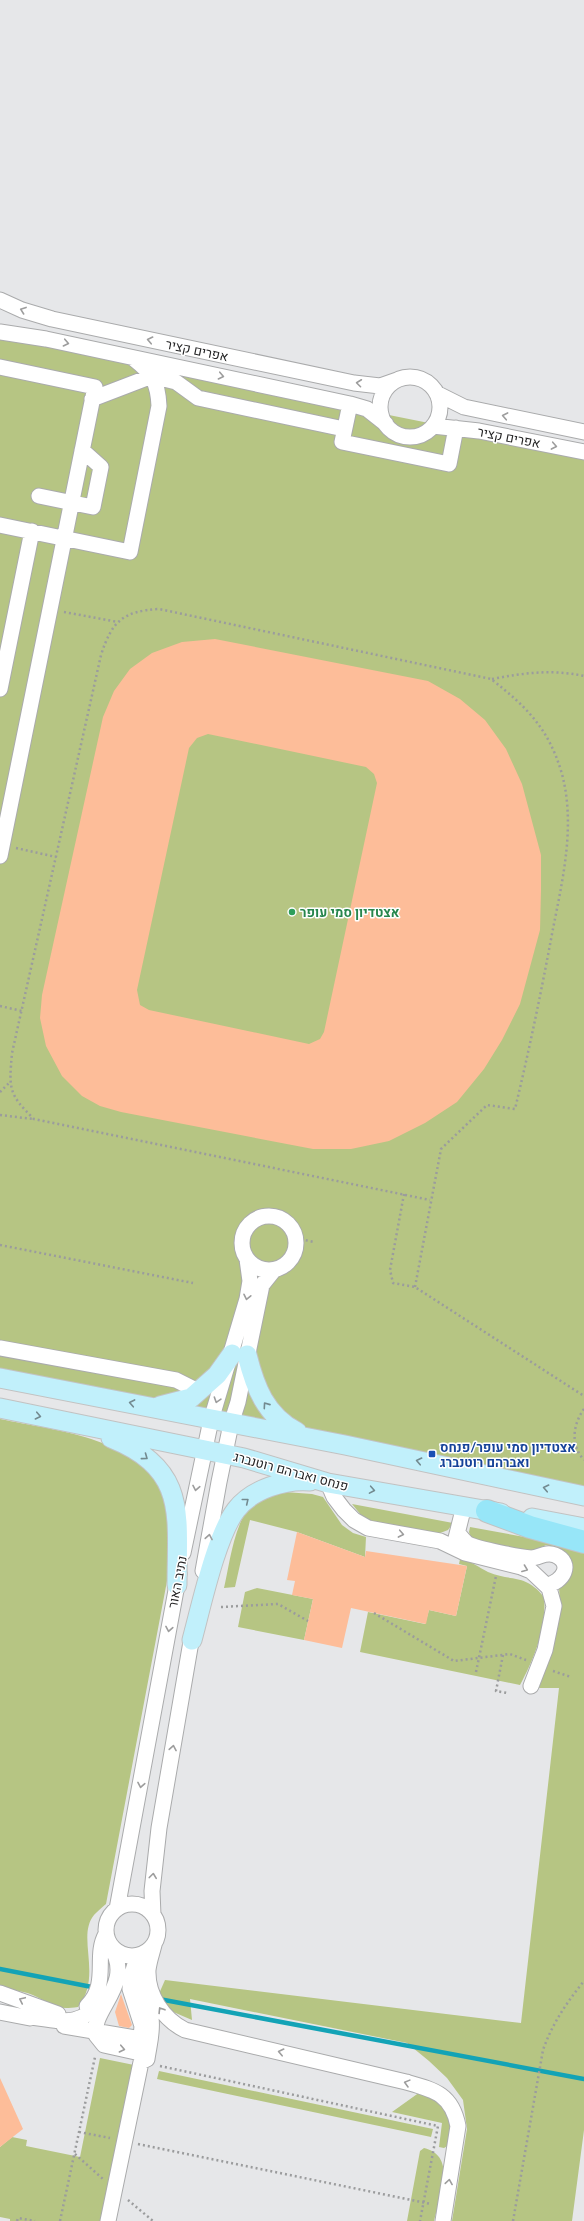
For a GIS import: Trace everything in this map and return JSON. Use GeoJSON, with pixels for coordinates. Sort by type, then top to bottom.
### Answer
{"type":"FeatureCollection","features":[{"type":"Feature","properties":{"kind":"highway"},"geometry":{"type":"LineString","coordinates":[[487,1511],[530,1527],[584,1542]]}},
{"type":"Feature","properties":{"kind":"main road"},"geometry":{"type":"LineString","coordinates":[[155,1408],[186,1400],[200,1392],[239,1354],[263,1401],[276,1418],[285,1426],[307,1437]]}},
{"type":"Feature","properties":{"kind":"main road"},"geometry":{"type":"LineString","coordinates":[[0,1378],[231,1424],[307,1437],[584,1496]]}},
{"type":"Feature","properties":{"kind":"main road","name":"פנחס ואברהם רוטנברג"},"geometry":{"type":"LineString","coordinates":[[0,1408],[226,1454],[328,1483],[584,1528]]}},
{"type":"Feature","properties":{"kind":"main road"},"geometry":{"type":"LineString","coordinates":[[58,1420],[112,1439],[136,1450],[155,1464],[168,1481],[177,1517],[176,1585]]}},
{"type":"Feature","properties":{"kind":"main road"},"geometry":{"type":"LineString","coordinates":[[192,1640],[221,1538],[236,1510],[260,1491],[280,1484],[301,1480],[328,1483]]}},
{"type":"Feature","properties":{"kind":"street","name":"אפרים קציר"},"geometry":{"type":"LineString","coordinates":[[0,300],[22,310],[52,319],[354,383],[380,386],[397,380]]}},
{"type":"Feature","properties":{"kind":"street","name":"אפרים קציר"},"geometry":{"type":"LineString","coordinates":[[0,332],[46,339],[350,404],[367,409],[386,424]]}},
{"type":"Feature","properties":{"kind":"street"},"geometry":{"type":"LineString","coordinates":[[0,525],[130,552],[159,406],[159,390],[152,376],[146,368],[131,357]]}},
{"type":"Feature","properties":{"kind":"street"},"geometry":{"type":"LineString","coordinates":[[0,367],[95,387],[0,856]]}},
{"type":"Feature","properties":{"kind":"street"},"geometry":{"type":"LineString","coordinates":[[159,406],[168,390],[176,382],[187,374],[198,371]]}},
{"type":"Feature","properties":{"kind":"street"},"geometry":{"type":"LineString","coordinates":[[92,399],[152,376],[176,382],[198,398],[344,429]]}},
{"type":"Feature","properties":{"kind":"street"},"geometry":{"type":"LineString","coordinates":[[407,377],[418,378],[431,386],[438,394],[440,404],[438,418],[433,426],[425,433],[409,436],[394,431],[386,424],[382,415],[381,405],[383,395],[389,386],[397,380],[407,377]]}},
{"type":"Feature","properties":{"kind":"street","name":"אפרים קציר"},"geometry":{"type":"LineString","coordinates":[[438,394],[464,407],[584,432]]}},
{"type":"Feature","properties":{"kind":"street"},"geometry":{"type":"LineString","coordinates":[[350,404],[342,442],[449,464],[456,428]]}},
{"type":"Feature","properties":{"kind":"street","name":"אפרים קציר"},"geometry":{"type":"LineString","coordinates":[[433,426],[456,428],[584,452]]}},
{"type":"Feature","properties":{"kind":"street"},"geometry":{"type":"LineString","coordinates":[[39,496],[93,508],[101,467],[82,450]]}},
{"type":"Feature","properties":{"kind":"street"},"geometry":{"type":"LineString","coordinates":[[0,689],[32,532]]}},
{"type":"Feature","properties":{"kind":"street"},"geometry":{"type":"LineString","coordinates":[[263,1217],[278,1217],[286,1222],[292,1229],[296,1238],[296,1248],[293,1257],[287,1264],[274,1270],[265,1270],[256,1267],[247,1259],[243,1250],[242,1241],[244,1232],[254,1220],[263,1217]]}},
{"type":"Feature","properties":{"kind":"street","name":"נתיב האור"},"geometry":{"type":"LineString","coordinates":[[153,1915],[152,1891],[159,1828],[218,1482],[226,1454],[231,1424],[238,1402],[239,1354],[250,1281],[247,1259]]}},
{"type":"Feature","properties":{"kind":"street","name":"נתיב האור"},"geometry":{"type":"LineString","coordinates":[[117,1909],[176,1585],[197,1478],[206,1450],[211,1420],[239,1354],[262,1285],[274,1270]]}},
{"type":"Feature","properties":{"kind":"street"},"geometry":{"type":"LineString","coordinates":[[0,1348],[176,1380],[200,1392]]}},
{"type":"Feature","properties":{"kind":"street"},"geometry":{"type":"LineString","coordinates":[[328,1483],[334,1497],[344,1510],[354,1520],[368,1528],[440,1542],[456,1540],[530,1558],[548,1553],[558,1556],[564,1565],[564,1575],[557,1582],[546,1585]]}},
{"type":"Feature","properties":{"kind":"street"},"geometry":{"type":"LineString","coordinates":[[464,1506],[456,1540],[465,1553],[531,1571],[546,1585],[552,1594],[554,1606],[545,1650],[531,1686]]}},
{"type":"Feature","properties":{"kind":"street"},"geometry":{"type":"LineString","coordinates":[[56,2019],[72,2022],[84,2017],[94,2009],[107,1986],[110,1974],[111,1960],[106,1946],[108,1920],[117,1909],[124,1905],[140,1906],[153,1915],[158,1931],[148,1968],[150,1987],[166,2017],[174,2025],[185,2030],[429,2088],[441,2095],[451,2105],[458,2126],[444,2214]]}},
{"type":"Feature","properties":{"kind":"street"},"geometry":{"type":"LineString","coordinates":[[106,1934],[108,1940],[116,1951],[129,1956],[143,1954],[154,1945]]}},
{"type":"Feature","properties":{"kind":"street"},"geometry":{"type":"LineString","coordinates":[[73,2022],[96,1992],[102,1966],[100,1944],[106,1934]]}},
{"type":"Feature","properties":{"kind":"street"},"geometry":{"type":"LineString","coordinates":[[106,1934],[107,1942],[116,1960],[117,1974],[112,1995],[96,2025],[104,2046],[141,2053],[147,2059],[152,2028],[150,2015],[140,1987],[144,1963],[154,1945]]}},
{"type":"Feature","properties":{"kind":"street"},"geometry":{"type":"LineString","coordinates":[[0,1992],[16,1997],[73,2022]]}},
{"type":"Feature","properties":{"kind":"street"},"geometry":{"type":"LineString","coordinates":[[0,2012],[96,2025]]}},
{"type":"Feature","properties":{"kind":"street"},"geometry":{"type":"LineString","coordinates":[[22,2016],[73,2022]]}},
{"type":"Feature","properties":{"kind":"street"},"geometry":{"type":"LineString","coordinates":[[108,2221],[137,2083],[141,2053]]}},
{"type":"Feature","properties":{"kind":"path"},"geometry":{"type":"LineString","coordinates":[[50,609],[118,622]]}},
{"type":"Feature","properties":{"kind":"path"},"geometry":{"type":"LineString","coordinates":[[34,1119],[18,1103],[10,1082],[12,1053],[101,655],[108,634],[121,618],[140,610],[159,609],[491,679],[534,671],[571,673],[584,676]]}},
{"type":"Feature","properties":{"kind":"path"},"geometry":{"type":"LineString","coordinates":[[415,1287],[430,1200],[441,1149],[487,1105],[515,1109],[536,1019],[567,852],[562,775],[551,746],[533,715],[491,679]]}},
{"type":"Feature","properties":{"kind":"path"},"geometry":{"type":"LineString","coordinates":[[22,849],[56,857]]}},
{"type":"Feature","properties":{"kind":"path"},"geometry":{"type":"LineString","coordinates":[[0,1006],[22,1010]]}},
{"type":"Feature","properties":{"kind":"path"},"geometry":{"type":"LineString","coordinates":[[0,1092],[10,1082]]}},
{"type":"Feature","properties":{"kind":"path"},"geometry":{"type":"LineString","coordinates":[[0,1115],[34,1119],[430,1200]]}},
{"type":"Feature","properties":{"kind":"path"},"geometry":{"type":"LineString","coordinates":[[404,1194],[390,1270],[394,1283],[415,1287],[584,1396]]}},
{"type":"Feature","properties":{"kind":"path"},"geometry":{"type":"LineString","coordinates":[[296,1238],[314,1242]]}},
{"type":"Feature","properties":{"kind":"path"},"geometry":{"type":"LineString","coordinates":[[0,1245],[193,1283]]}},
{"type":"Feature","properties":{"kind":"path"},"geometry":{"type":"LineString","coordinates":[[584,1409],[577,1420],[574,1432],[576,1445],[584,1460]]}},
{"type":"Feature","properties":{"kind":"path"},"geometry":{"type":"LineString","coordinates":[[476,1672],[498,1562]]}},
{"type":"Feature","properties":{"kind":"path"},"geometry":{"type":"LineString","coordinates":[[221,1607],[278,1604],[308,1621]]}},
{"type":"Feature","properties":{"kind":"path"},"geometry":{"type":"LineString","coordinates":[[374,1613],[454,1661],[510,1654],[572,1678]]}},
{"type":"Feature","properties":{"kind":"path"},"geometry":{"type":"LineString","coordinates":[[503,1655],[496,1691],[507,1693]]}},
{"type":"Feature","properties":{"kind":"path"},"geometry":{"type":"LineString","coordinates":[[513,2221],[543,2050],[549,2033],[559,2015],[584,1981]]}},
{"type":"Feature","properties":{"kind":"path"},"geometry":{"type":"LineString","coordinates":[[60,2221],[96,2053],[101,2054]]}},
{"type":"Feature","properties":{"kind":"path"},"geometry":{"type":"LineString","coordinates":[[141,2053],[438,2126],[420,2221]]}},
{"type":"Feature","properties":{"kind":"path"},"geometry":{"type":"LineString","coordinates":[[79,2132],[423,2203],[444,2214]]}},
{"type":"Feature","properties":{"kind":"path"},"geometry":{"type":"LineString","coordinates":[[17,2221],[18,2218],[34,2221]]}},
{"type":"Feature","properties":{"kind":"green space","name":"אצטדיון סמי עופר"},"geometry":{"type":"Polygon","coordinates":[[[0,337],[584,454],[584,1493],[0,1370],[0,337]]]}},
{"type":"Feature","properties":{"kind":"green space"},"geometry":{"type":"Polygon","coordinates":[[[0,1419],[73,1434],[98,1441],[122,1452],[142,1465],[158,1483],[168,1505],[170,1543],[167,1581],[106,1904],[94,1915],[89,1924],[87,1934],[89,1983],[85,1995],[78,2007],[60,2008],[28,1993],[0,1987],[0,1419]]]}},
{"type":"Feature","properties":{"kind":"green space"},"geometry":{"type":"Polygon","coordinates":[[[285,1492],[312,1494],[323,1497],[342,1525],[353,1533],[366,1537],[365,1557],[297,1532],[250,1520],[235,1587],[224,1588],[231,1552],[239,1526],[245,1514],[260,1498],[285,1492]]]}},
{"type":"Feature","properties":{"kind":"green space"},"geometry":{"type":"Polygon","coordinates":[[[352,1504],[453,1523],[448,1530],[435,1535],[365,1520],[352,1504]]]}},
{"type":"Feature","properties":{"kind":"green space"},"geometry":{"type":"Polygon","coordinates":[[[470,1527],[546,1541],[584,1551],[584,2130],[572,2221],[452,2221],[467,2129],[463,2100],[447,2078],[407,2043],[190,1999],[192,2020],[171,2011],[158,1996],[165,1980],[521,2023],[559,1688],[539,1688],[557,1625],[559,1613],[559,1587],[563,1585],[554,1547],[546,1545],[534,1551],[526,1552],[471,1539],[469,1532],[470,1527]]]}},
{"type":"Feature","properties":{"kind":"green space"},"geometry":{"type":"Polygon","coordinates":[[[460,1559],[496,1575],[524,1581],[537,1589],[544,1597],[543,1620],[535,1654],[520,1685],[360,1652],[368,1612],[425,1624],[429,1610],[456,1616],[467,1566],[459,1564],[460,1559]]]}},
{"type":"Feature","properties":{"kind":"green space"},"geometry":{"type":"Polygon","coordinates":[[[257,1588],[313,1599],[304,1640],[238,1627],[245,1592],[257,1588]]]}},
{"type":"Feature","properties":{"kind":"green space"},"geometry":{"type":"Polygon","coordinates":[[[100,2058],[134,2065],[102,2221],[10,2221],[10,2219],[0,2217],[0,2147],[12,2137],[27,2140],[26,2146],[80,2157],[100,2058]]]}},
{"type":"Feature","properties":{"kind":"green space"},"geometry":{"type":"Polygon","coordinates":[[[159,2071],[433,2129],[431,2137],[157,2079],[159,2071]]]}},
{"type":"Feature","properties":{"kind":"green space"},"geometry":{"type":"Polygon","coordinates":[[[420,2092],[430,2097],[440,2105],[450,2120],[451,2130],[449,2145],[444,2148],[439,2147],[442,2123],[392,2112],[420,2092]]]}},
{"type":"Feature","properties":{"kind":"green space"},"geometry":{"type":"Polygon","coordinates":[[[424,2148],[434,2152],[441,2160],[444,2179],[442,2190],[434,2221],[407,2221],[420,2151],[424,2148]]]}},
{"type":"Feature","properties":{"kind":"building"},"geometry":{"type":"Polygon","coordinates":[[[215,639],[428,681],[460,699],[485,720],[506,749],[522,784],[541,855],[541,890],[540,930],[520,1004],[502,1040],[484,1069],[457,1102],[425,1123],[389,1141],[351,1149],[313,1149],[121,1112],[100,1106],[82,1096],[62,1076],[46,1046],[40,1018],[42,995],[103,717],[114,691],[130,669],[152,653],[182,642],[215,639]],[[208,734],[197,738],[189,748],[137,990],[140,1005],[149,1010],[309,1044],[320,1039],[324,1032],[377,783],[374,774],[366,767],[208,734]]]}},
{"type":"Feature","properties":{"kind":"building"},"geometry":{"type":"Polygon","coordinates":[[[297,1532],[365,1557],[366,1551],[467,1566],[456,1616],[429,1610],[426,1624],[351,1608],[342,1648],[304,1640],[313,1599],[292,1595],[295,1581],[287,1580],[297,1532]]]}},
{"type":"Feature","properties":{"kind":"building"},"geometry":{"type":"Polygon","coordinates":[[[121,1994],[132,2025],[129,2028],[119,2026],[115,2012],[121,1994]]]}},
{"type":"Feature","properties":{"kind":"building"},"geometry":{"type":"Polygon","coordinates":[[[0,2078],[23,2129],[0,2147],[0,2078]]]}},
{"type":"Feature","properties":{"kind":"waterway"},"geometry":{"type":"LineString","coordinates":[[0,1969],[97,1988]]}},
{"type":"Feature","properties":{"kind":"waterway"},"geometry":{"type":"LineString","coordinates":[[159,1999],[584,2079]]}},
{"type":"Feature","properties":{"kind":"place","name":"אצטדיון סמי עופר"},"geometry":{"type":"Point","coordinates":[292,912]}},
{"type":"Feature","properties":{"kind":"place","name":"אצטדיון סמי עופר/פנחס ואברהם רוטנברג"},"geometry":{"type":"Point","coordinates":[432,1454]}}]}
